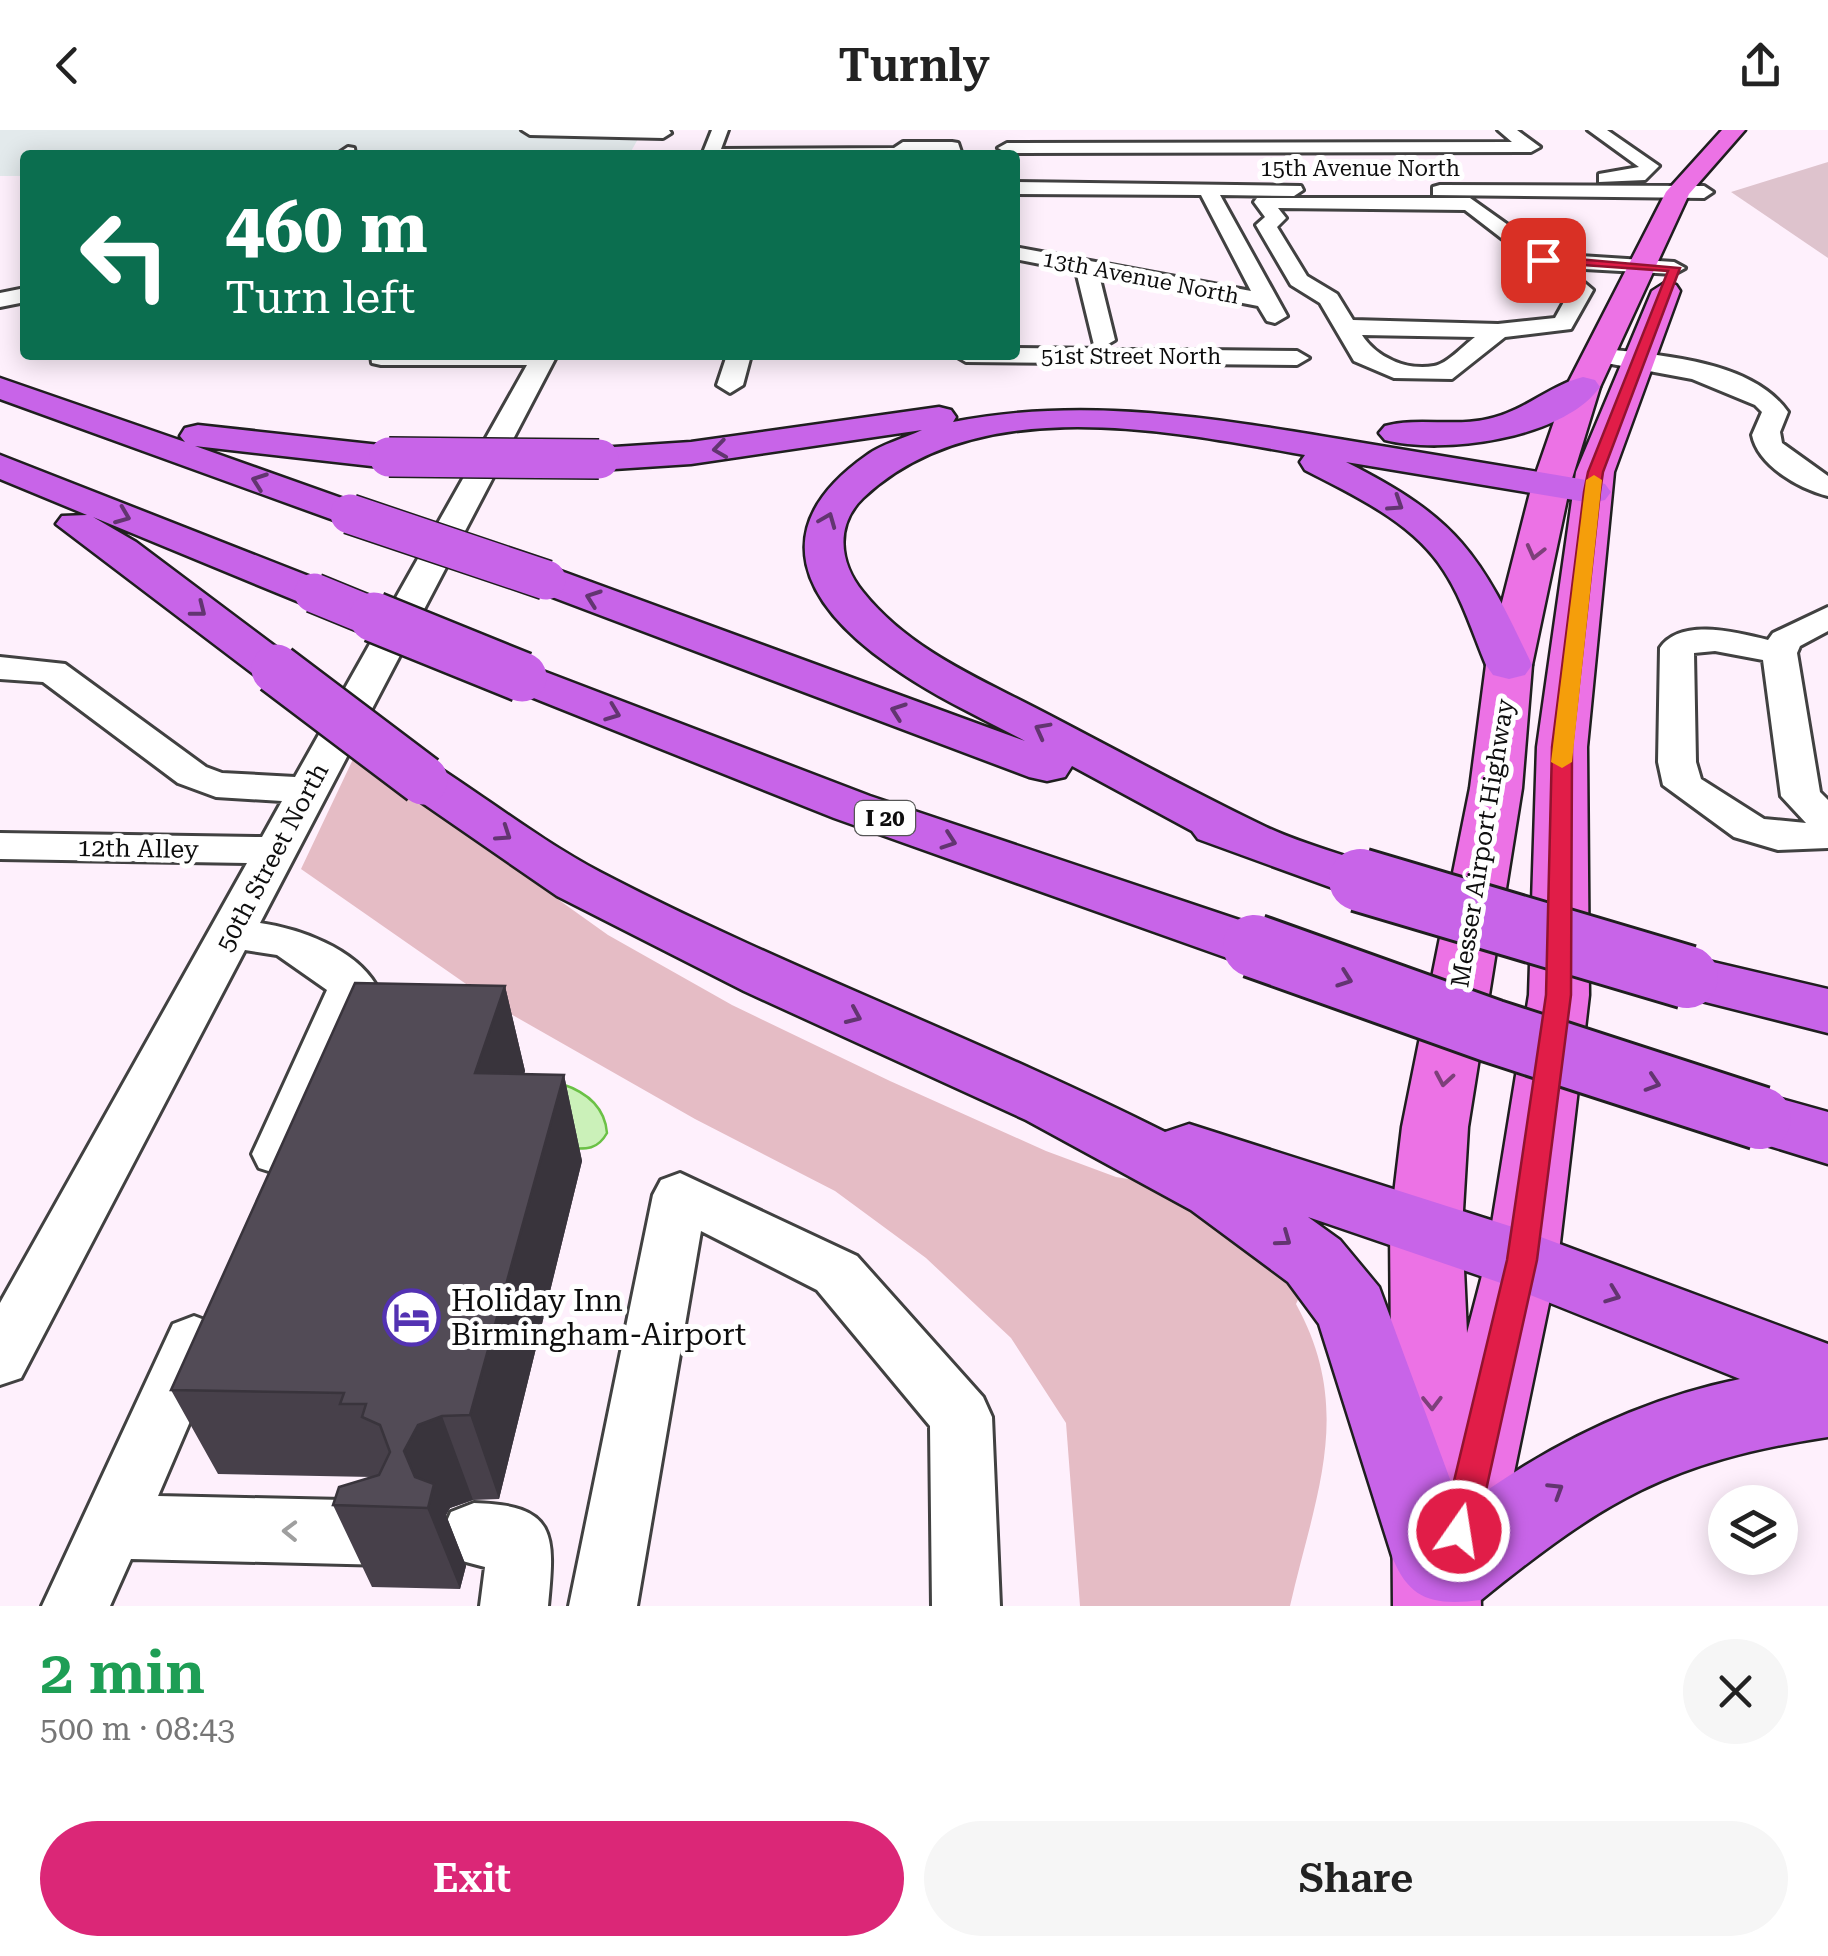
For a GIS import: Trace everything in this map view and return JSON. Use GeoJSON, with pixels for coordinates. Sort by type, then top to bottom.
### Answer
{"type":"FeatureCollection","features":[{"type":"Feature","properties":{"kind":"highway"},"geometry":{"type":"LineString","coordinates":[[58,408],[184,435],[389,457],[599,459],[691,453],[1006,407],[1085,402],[1164,406],[1412,435],[1458,435],[1512,427],[1552,412],[1607,368]]}},
{"type":"Feature","properties":{"kind":"highway"},"geometry":{"type":"LineString","coordinates":[[0,388],[546,580],[1360,880],[1688,977],[1828,1011]]}},
{"type":"Feature","properties":{"kind":"highway"},"geometry":{"type":"LineString","coordinates":[[1164,406],[1574,479]]}},
{"type":"Feature","properties":{"kind":"highway"},"geometry":{"type":"LineString","coordinates":[[1252,842],[940,676],[872,629],[834,585],[822,534],[830,510],[849,486],[875,466],[958,432],[1043,420],[1122,419],[1574,479]]}},
{"type":"Feature","properties":{"kind":"highway"},"geometry":{"type":"LineString","coordinates":[[1245,434],[1318,462],[1400,504],[1439,536],[1468,574],[1508,665]]}},
{"type":"Feature","properties":{"kind":"highway","name":"I 20"},"geometry":{"type":"LineString","coordinates":[[0,466],[852,807],[1492,1031],[1828,1138]]}},
{"type":"Feature","properties":{"kind":"highway"},"geometry":{"type":"LineString","coordinates":[[0,480],[122,550],[423,780],[576,883],[764,976],[1048,1103],[1216,1190],[1314,1261],[1352,1310],[1441,1585],[1532,1504],[1590,1469],[1656,1439],[1720,1417],[1828,1401]]}},
{"type":"Feature","properties":{"kind":"highway"},"geometry":{"type":"LineString","coordinates":[[1048,1103],[1522,1260],[1828,1379]]}},
{"type":"Feature","properties":{"kind":"main road","name":"Messer Airport Highway"},"geometry":{"type":"LineString","coordinates":[[1441,1585],[1426,1227],[1436,1127],[1496,788],[1508,665],[1574,479],[1607,368],[1672,253],[1691,192],[1734,130]]}},
{"type":"Feature","properties":{"kind":"main road","name":"Messer Airport Highway"},"geometry":{"type":"LineString","coordinates":[[1672,253],[1691,192],[1758,130]]}},
{"type":"Feature","properties":{"kind":"main road","name":"Messer Airport Highway"},"geometry":{"type":"LineString","coordinates":[[1441,1585],[1522,1260],[1559,995],[1562,747],[1574,479]]}},
{"type":"Feature","properties":{"kind":"street"},"geometry":{"type":"LineString","coordinates":[[718,133],[907,135],[908,130]]}},
{"type":"Feature","properties":{"kind":"street"},"geometry":{"type":"LineString","coordinates":[[1353,130],[1389,170]]}},
{"type":"Feature","properties":{"kind":"street"},"geometry":{"type":"LineString","coordinates":[[525,135],[664,132]]}},
{"type":"Feature","properties":{"kind":"street"},"geometry":{"type":"LineString","coordinates":[[1275,190],[1255,160],[1389,170],[1525,143],[1604,135],[1650,166],[1635,178],[1568,176]]}},
{"type":"Feature","properties":{"kind":"street"},"geometry":{"type":"LineString","coordinates":[[1006,144],[1074,148],[1118,139],[1389,170]]}},
{"type":"Feature","properties":{"kind":"street"},"geometry":{"type":"LineString","coordinates":[[1074,148],[1085,178]]}},
{"type":"Feature","properties":{"kind":"street"},"geometry":{"type":"LineString","coordinates":[[903,150],[952,150]]}},
{"type":"Feature","properties":{"kind":"street","name":"15th Avenue North"},"geometry":{"type":"LineString","coordinates":[[1020,188],[1275,190],[1389,170],[1691,192]]}},
{"type":"Feature","properties":{"kind":"street"},"geometry":{"type":"LineString","coordinates":[[1208,189],[1266,301]]}},
{"type":"Feature","properties":{"kind":"street"},"geometry":{"type":"LineString","coordinates":[[1346,327],[1498,331],[1563,324],[1582,290],[1543,260],[1524,239],[1485,220],[1470,204],[1264,202],[1276,218],[1266,225],[1299,280],[1329,299],[1363,356],[1403,374],[1443,374],[1498,331]]}},
{"type":"Feature","properties":{"kind":"street"},"geometry":{"type":"LineString","coordinates":[[1543,260],[1672,253]]}},
{"type":"Feature","properties":{"kind":"street","name":"13th Avenue North"},"geometry":{"type":"LineString","coordinates":[[1020,254],[1266,301]]}},
{"type":"Feature","properties":{"kind":"street"},"geometry":{"type":"LineString","coordinates":[[1086,268],[1103,340]]}},
{"type":"Feature","properties":{"kind":"street","name":"51st Street North"},"geometry":{"type":"LineString","coordinates":[[1020,357],[1301,366],[1266,301]]}},
{"type":"Feature","properties":{"kind":"street","name":"50th Street North"},"geometry":{"type":"LineString","coordinates":[[0,1359],[543,360]]}},
{"type":"Feature","properties":{"kind":"street"},"geometry":{"type":"LineString","coordinates":[[730,385],[738,360]]}},
{"type":"Feature","properties":{"kind":"street"},"geometry":{"type":"LineString","coordinates":[[1607,368],[1734,383],[1768,401],[1775,412],[1766,430],[1769,446],[1784,461],[1828,488]]}},
{"type":"Feature","properties":{"kind":"street"},"geometry":{"type":"LineString","coordinates":[[1828,617],[1786,640],[1780,654],[1802,796],[1828,822]]}},
{"type":"Feature","properties":{"kind":"street"},"geometry":{"type":"LineString","coordinates":[[1780,654],[1701,640],[1677,648],[1680,775],[1693,794],[1748,828],[1778,837],[1828,835]]}},
{"type":"Feature","properties":{"kind":"street"},"geometry":{"type":"LineString","coordinates":[[0,668],[52,672],[192,775],[216,785],[308,790]]}},
{"type":"Feature","properties":{"kind":"street","name":"12th Alley"},"geometry":{"type":"LineString","coordinates":[[0,846],[276,850]]}},
{"type":"Feature","properties":{"kind":"street"},"geometry":{"type":"LineString","coordinates":[[231,934],[288,942],[353,985],[256,1202]]}},
{"type":"Feature","properties":{"kind":"street"},"geometry":{"type":"LineString","coordinates":[[603,1606],[680,1196],[838,1273],[961,1417],[966,1606]]}},
{"type":"Feature","properties":{"kind":"street"},"geometry":{"type":"LineString","coordinates":[[76,1606],[216,1292]]}},
{"type":"Feature","properties":{"kind":"street"},"geometry":{"type":"LineString","coordinates":[[111,1528],[388,1532]]}},
{"type":"Feature","properties":{"kind":"street"},"geometry":{"type":"LineString","coordinates":[[474,1534],[510,1536],[521,1546],[514,1606]]}},
{"type":"Feature","properties":{"kind":"shaded area"},"geometry":{"type":"Polygon","coordinates":[[[0,130],[643,130],[632,150],[20,150],[20,176],[0,176],[0,130]]]}},
{"type":"Feature","properties":{"kind":"shaded area"},"geometry":{"type":"Polygon","coordinates":[[[1828,162],[1828,258],[1731,192],[1828,162]]]}},
{"type":"Feature","properties":{"kind":"shaded area"},"geometry":{"type":"Polygon","coordinates":[[[355,755],[608,935],[732,1005],[1046,1151],[1116,1177],[1158,1184],[1303,1289],[1296,1304],[1314,1343],[1327,1418],[1318,1490],[1290,1606],[1080,1606],[1066,1423],[1011,1338],[926,1258],[835,1191],[695,1119],[502,1009],[301,869],[355,755]]]}},
{"type":"Feature","properties":{"kind":"shaded area"},"geometry":{"type":"Polygon","coordinates":[[[562,1084],[579,1091],[598,1108],[607,1133],[595,1146],[566,1148],[552,1126],[541,1126],[544,1085],[562,1084]]]}},
{"type":"Feature","properties":{"kind":"building","name":"Holiday Inn Birmingham-Airport"},"geometry":{"type":"Polygon","coordinates":[[[355,983],[505,986],[475,1073],[564,1075],[470,1415],[442,1416],[418,1425],[404,1451],[415,1477],[434,1484],[428,1508],[333,1505],[339,1487],[379,1475],[390,1452],[380,1425],[362,1417],[366,1404],[340,1404],[344,1393],[171,1390],[355,983]]]}},
{"type":"Feature","properties":{"kind":"slow traffic"},"geometry":{"type":"LineString","coordinates":[[1562,762],[1594,480]]}},
{"type":"Feature","properties":{"kind":"place","name":"Holiday Inn Birmingham-Airport"},"geometry":{"type":"Point","coordinates":[412,1318]}},
{"type":"Feature","properties":{"kind":"route"},"geometry":{"type":"LineString","coordinates":[[1459,1531],[1522,1260],[1559,995],[1562,747],[1592,492],[1596,472],[1674,268],[1543,260]]}}]}
